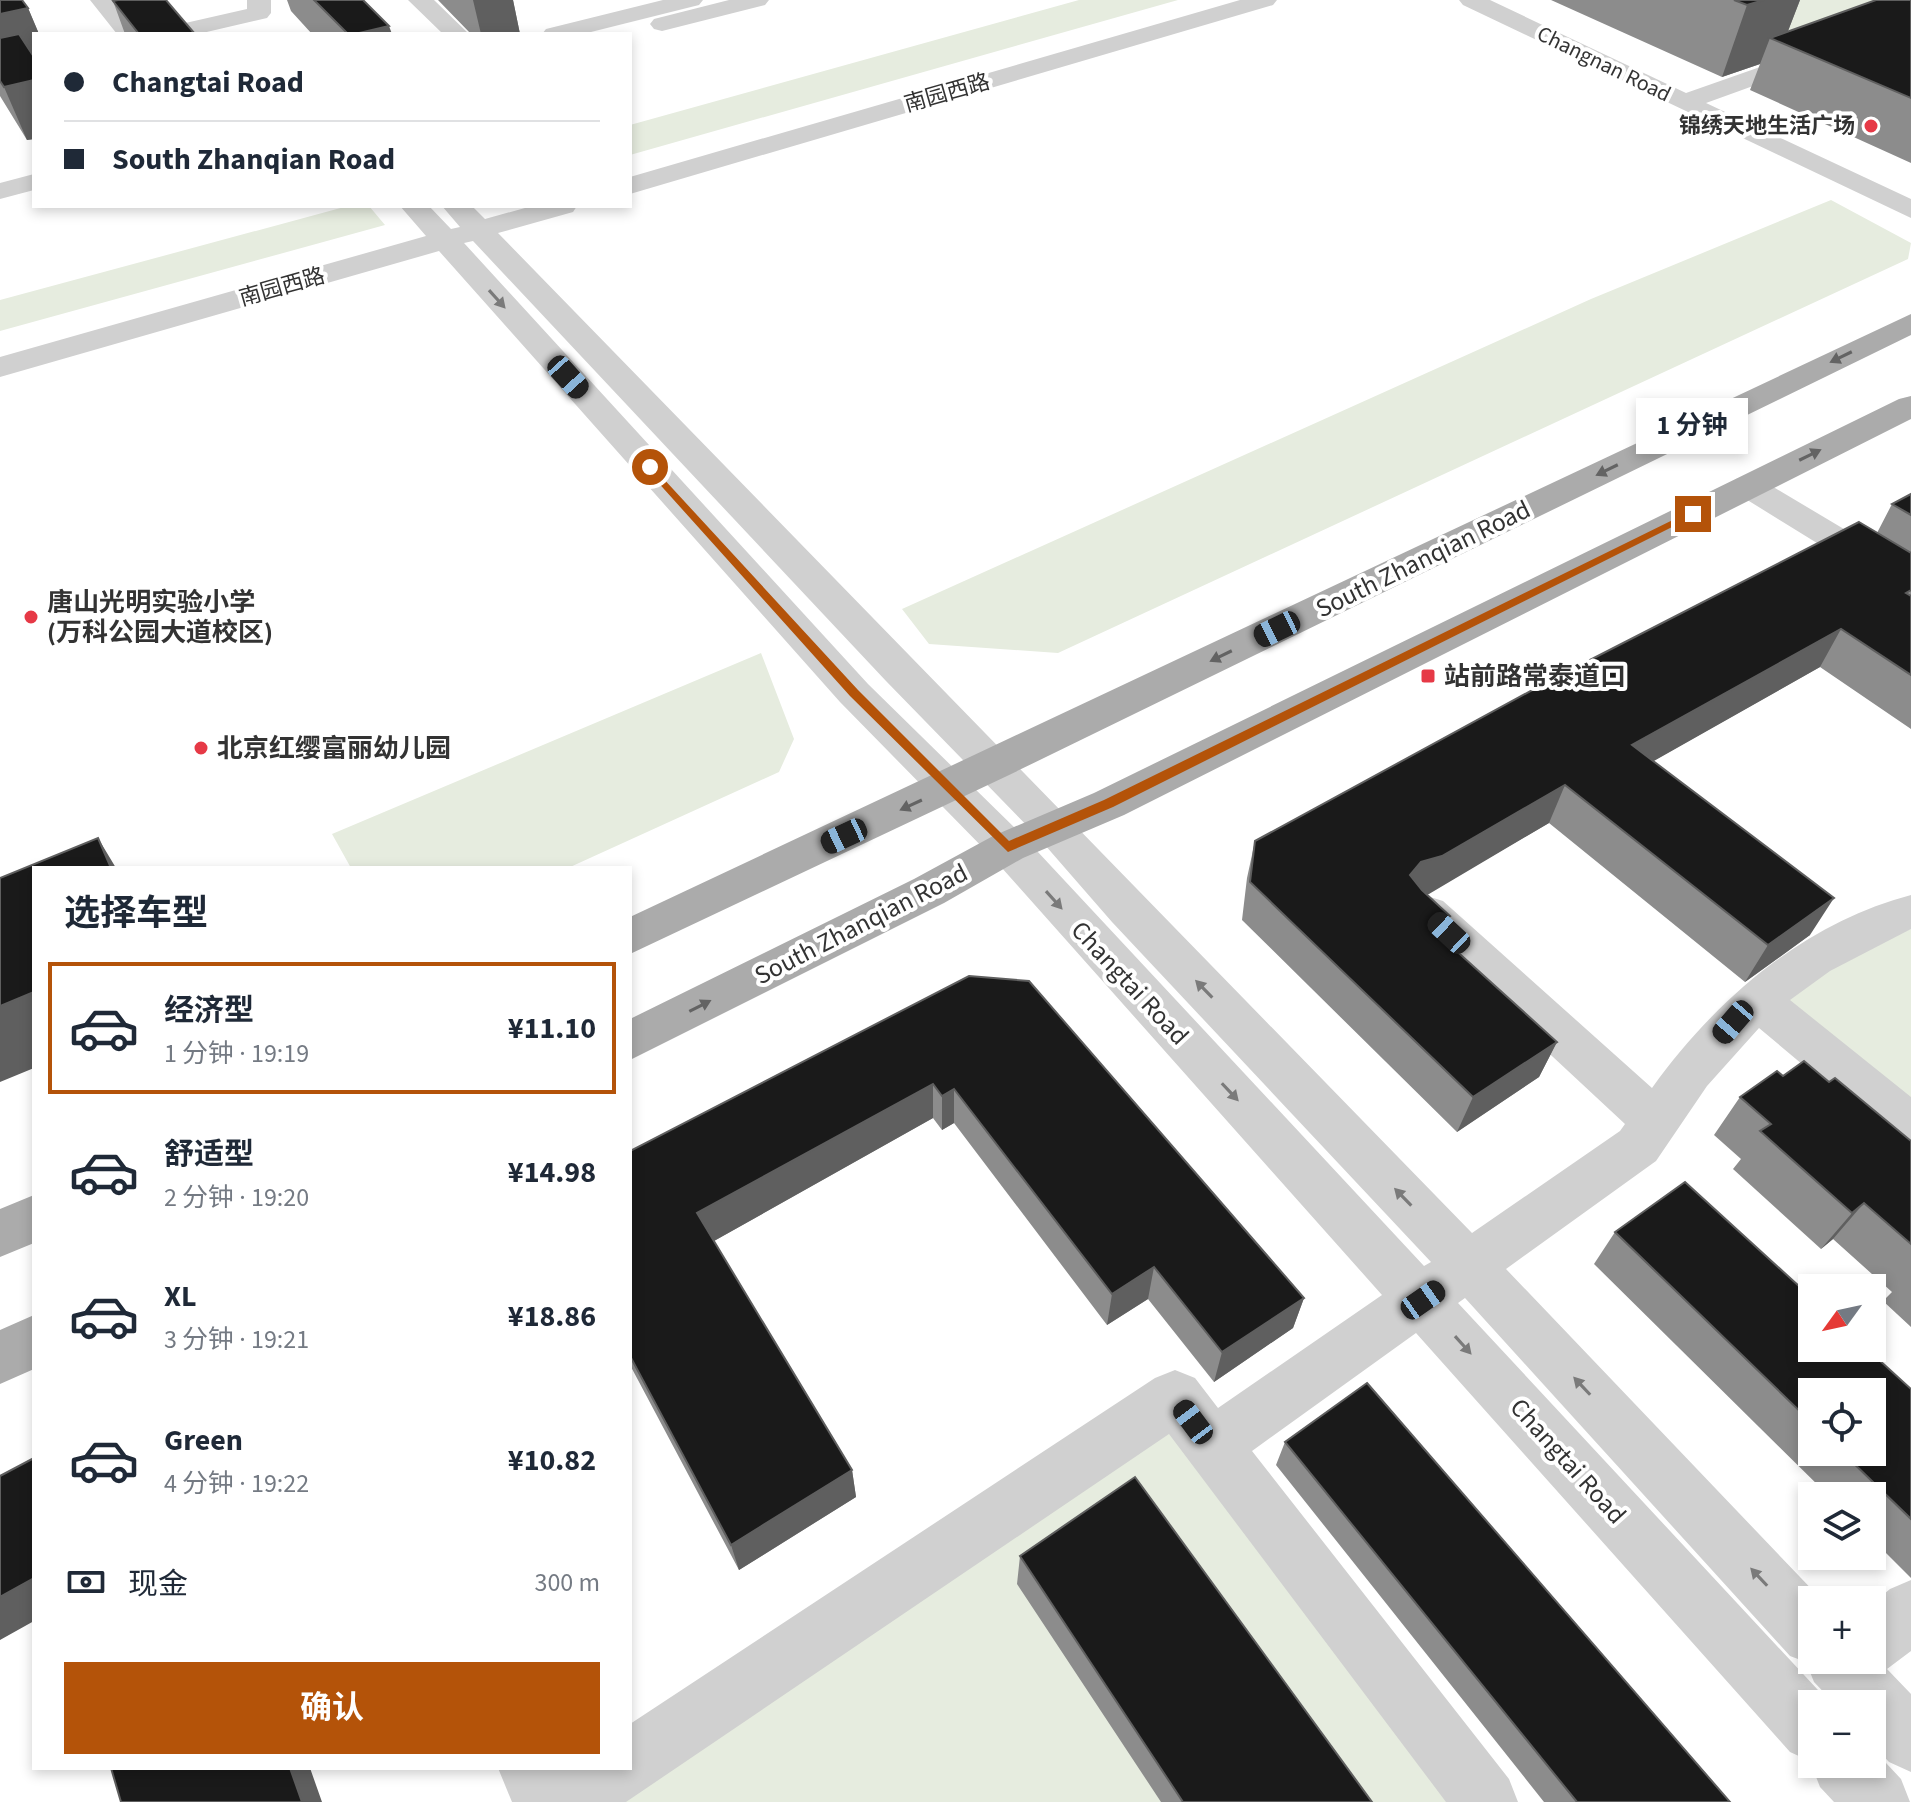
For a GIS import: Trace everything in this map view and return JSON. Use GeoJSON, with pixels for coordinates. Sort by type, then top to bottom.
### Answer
{"type":"FeatureCollection","features":[{"type":"Feature","properties":{"kind":"main road","name":"South Zhanqian Road"},"geometry":{"type":"LineString","coordinates":[[632,936],[993,766],[1911,323]]}},
{"type":"Feature","properties":{"kind":"main road","name":"South Zhanqian Road"},"geometry":{"type":"LineString","coordinates":[[632,1040],[929,891],[1008,847],[1109,804],[1911,406]]}},
{"type":"Feature","properties":{"kind":"main road"},"geometry":{"type":"LineString","coordinates":[[0,1234],[32,1219]]}},
{"type":"Feature","properties":{"kind":"main road"},"geometry":{"type":"LineString","coordinates":[[0,1358],[32,1342]]}},
{"type":"Feature","properties":{"kind":"street"},"geometry":{"type":"LineString","coordinates":[[102,0],[127,32]]}},
{"type":"Feature","properties":{"kind":"street"},"geometry":{"type":"LineString","coordinates":[[176,32],[259,13],[259,0]]}},
{"type":"Feature","properties":{"kind":"street"},"geometry":{"type":"LineString","coordinates":[[420,0],[455,32]]}},
{"type":"Feature","properties":{"kind":"street"},"geometry":{"type":"LineString","coordinates":[[562,32],[691,0]]}},
{"type":"Feature","properties":{"kind":"street"},"geometry":{"type":"LineString","coordinates":[[630,32],[757,0]]}},
{"type":"Feature","properties":{"kind":"street","name":"南园西路"},"geometry":{"type":"LineString","coordinates":[[632,185],[1265,0]]}},
{"type":"Feature","properties":{"kind":"street","name":"Changnan Road"},"geometry":{"type":"LineString","coordinates":[[1471,0],[1911,210]]}},
{"type":"Feature","properties":{"kind":"street"},"geometry":{"type":"LineString","coordinates":[[572,8],[592,25]]}},
{"type":"Feature","properties":{"kind":"street"},"geometry":{"type":"LineString","coordinates":[[1684,102],[1911,21]]}},
{"type":"Feature","properties":{"kind":"street"},"geometry":{"type":"LineString","coordinates":[[0,191],[32,183]]}},
{"type":"Feature","properties":{"kind":"street"},"geometry":{"type":"LineString","coordinates":[[419,208],[460,226]]}},
{"type":"Feature","properties":{"kind":"street","name":"南园西路"},"geometry":{"type":"LineString","coordinates":[[0,367],[460,226],[553,208]]}},
{"type":"Feature","properties":{"kind":"street","name":"Changtai Road"},"geometry":{"type":"LineString","coordinates":[[460,226],[1053,826],[1128,910],[1798,1606]]}},
{"type":"Feature","properties":{"kind":"street","name":"Changtai Road"},"geometry":{"type":"LineString","coordinates":[[460,226],[854,693],[1008,847],[1798,1715]]}},
{"type":"Feature","properties":{"kind":"street"},"geometry":{"type":"LineString","coordinates":[[1748,486],[1911,585]]}},
{"type":"Feature","properties":{"kind":"street"},"geometry":{"type":"LineString","coordinates":[[1212,1446],[1638,1146],[1690,1072],[1757,999],[1814,958],[1896,916],[1911,912]]}},
{"type":"Feature","properties":{"kind":"street"},"geometry":{"type":"LineString","coordinates":[[1427,913],[1654,1120]]}},
{"type":"Feature","properties":{"kind":"street"},"geometry":{"type":"LineString","coordinates":[[1757,999],[1911,1126]]}},
{"type":"Feature","properties":{"kind":"street"},"geometry":{"type":"LineString","coordinates":[[632,1760],[1175,1397],[1486,1802]]}},
{"type":"Feature","properties":{"kind":"street"},"geometry":{"type":"LineString","coordinates":[[1886,1626],[1911,1610]]}},
{"type":"Feature","properties":{"kind":"street","name":"Changtai Road"},"geometry":{"type":"LineString","coordinates":[[1860,1674],[1911,1740]]}},
{"type":"Feature","properties":{"kind":"street"},"geometry":{"type":"LineString","coordinates":[[531,1770],[544,1802]]}},
{"type":"Feature","properties":{"kind":"street"},"geometry":{"type":"LineString","coordinates":[[569,1802],[617,1770]]}},
{"type":"Feature","properties":{"kind":"street"},"geometry":{"type":"LineString","coordinates":[[1856,1778],[1878,1802]]}},
{"type":"Feature","properties":{"kind":"shaded area"},"geometry":{"type":"Polygon","coordinates":[[[1079,0],[1178,0],[632,154],[632,124],[1079,0]]]}},
{"type":"Feature","properties":{"kind":"shaded area"},"geometry":{"type":"Polygon","coordinates":[[[1686,0],[1911,0],[1911,6],[1797,47],[1686,0]]]}},
{"type":"Feature","properties":{"kind":"shaded area"},"geometry":{"type":"Polygon","coordinates":[[[1831,200],[1911,243],[1908,259],[1058,653],[929,644],[902,609],[1591,299],[1831,200]]]}},
{"type":"Feature","properties":{"kind":"shaded area"},"geometry":{"type":"Polygon","coordinates":[[[341,208],[371,208],[385,225],[0,331],[0,300],[341,208]]]}},
{"type":"Feature","properties":{"kind":"shaded area"},"geometry":{"type":"Polygon","coordinates":[[[761,653],[794,739],[779,772],[572,866],[350,866],[332,834],[761,653]]]}},
{"type":"Feature","properties":{"kind":"shaded area"},"geometry":{"type":"Polygon","coordinates":[[[1911,929],[1911,1106],[1783,998],[1872,940],[1911,929]]]}},
{"type":"Feature","properties":{"kind":"shaded area"},"geometry":{"type":"Polygon","coordinates":[[[1167,1424],[1452,1802],[607,1802],[1167,1424]]]}},
{"type":"Feature","properties":{"kind":"building"},"geometry":{"type":"Polygon","coordinates":[[[0,0],[22,0],[28,8],[0,14],[0,0]]]}},
{"type":"Feature","properties":{"kind":"building"},"geometry":{"type":"Polygon","coordinates":[[[166,0],[193,32],[137,32],[113,1],[166,0]]]}},
{"type":"Feature","properties":{"kind":"building"},"geometry":{"type":"Polygon","coordinates":[[[314,0],[363,0],[389,26],[364,32],[346,32],[314,0]]]}},
{"type":"Feature","properties":{"kind":"building"},"geometry":{"type":"Polygon","coordinates":[[[1734,0],[1764,0],[1747,5],[1734,0]]]}},
{"type":"Feature","properties":{"kind":"building"},"geometry":{"type":"Polygon","coordinates":[[[1876,0],[1911,0],[1911,98],[1770,38],[1876,0]]]}},
{"type":"Feature","properties":{"kind":"building"},"geometry":{"type":"Polygon","coordinates":[[[19,34],[32,54],[32,80],[4,87],[0,81],[0,38],[19,34]]]}},
{"type":"Feature","properties":{"kind":"building"},"geometry":{"type":"Polygon","coordinates":[[[1911,494],[1911,515],[1892,504],[1911,494]]]}},
{"type":"Feature","properties":{"kind":"building"},"geometry":{"type":"Polygon","coordinates":[[[1859,522],[1911,553],[1911,590],[1906,593],[1911,596],[1911,675],[1841,629],[1632,745],[1834,898],[1768,945],[1565,785],[1442,856],[1421,862],[1410,875],[1450,916],[1431,928],[1557,1042],[1473,1097],[1250,882],[1255,841],[1547,682],[1859,522]]]}},
{"type":"Feature","properties":{"kind":"building"},"geometry":{"type":"Polygon","coordinates":[[[98,838],[110,866],[32,866],[32,993],[0,1006],[0,878],[98,838]]]}},
{"type":"Feature","properties":{"kind":"building"},"geometry":{"type":"Polygon","coordinates":[[[969,976],[1029,981],[1304,1298],[1222,1352],[1154,1267],[1112,1294],[954,1089],[942,1096],[933,1084],[697,1213],[852,1470],[731,1545],[632,1360],[632,1150],[969,976]]]}},
{"type":"Feature","properties":{"kind":"building"},"geometry":{"type":"Polygon","coordinates":[[[1804,1061],[1829,1082],[1835,1078],[1911,1141],[1911,1244],[1864,1203],[1852,1213],[1760,1131],[1771,1124],[1740,1097],[1777,1071],[1783,1076],[1804,1061]]]}},
{"type":"Feature","properties":{"kind":"building"},"geometry":{"type":"Polygon","coordinates":[[[1685,1182],[1798,1285],[1798,1362],[1881,1362],[1911,1389],[1911,1519],[1886,1495],[1886,1482],[1873,1482],[1856,1466],[1886,1466],[1886,1378],[1798,1378],[1798,1409],[1615,1232],[1685,1182]]]}},
{"type":"Feature","properties":{"kind":"building"},"geometry":{"type":"Polygon","coordinates":[[[1367,1383],[1730,1802],[1577,1802],[1285,1442],[1367,1383]]]}},
{"type":"Feature","properties":{"kind":"building"},"geometry":{"type":"Polygon","coordinates":[[[32,1459],[32,1579],[0,1597],[0,1476],[32,1459]]]}},
{"type":"Feature","properties":{"kind":"building"},"geometry":{"type":"Polygon","coordinates":[[[1135,1477],[1372,1802],[1183,1802],[1020,1556],[1135,1477]]]}},
{"type":"Feature","properties":{"kind":"building"},"geometry":{"type":"Polygon","coordinates":[[[112,1770],[291,1770],[302,1802],[121,1802],[112,1770]]]}},
{"type":"Feature","properties":{"kind":"place","name":"锦绣天地生活广场"},"geometry":{"type":"Point","coordinates":[1871,126]}},
{"type":"Feature","properties":{"kind":"place","name":"唐山光明实验小学 (万科公园大道校区)"},"geometry":{"type":"Point","coordinates":[31,617]}},
{"type":"Feature","properties":{"kind":"place","name":"站前路常泰道口"},"geometry":{"type":"Point","coordinates":[1428,676]}},
{"type":"Feature","properties":{"kind":"place","name":"北京红缨富丽幼儿园"},"geometry":{"type":"Point","coordinates":[201,748]}},
{"type":"Feature","properties":{"kind":"route"},"geometry":{"type":"LineString","coordinates":[[650,467],[854,693],[1008,847],[1109,804],[1693,514]]}}]}
